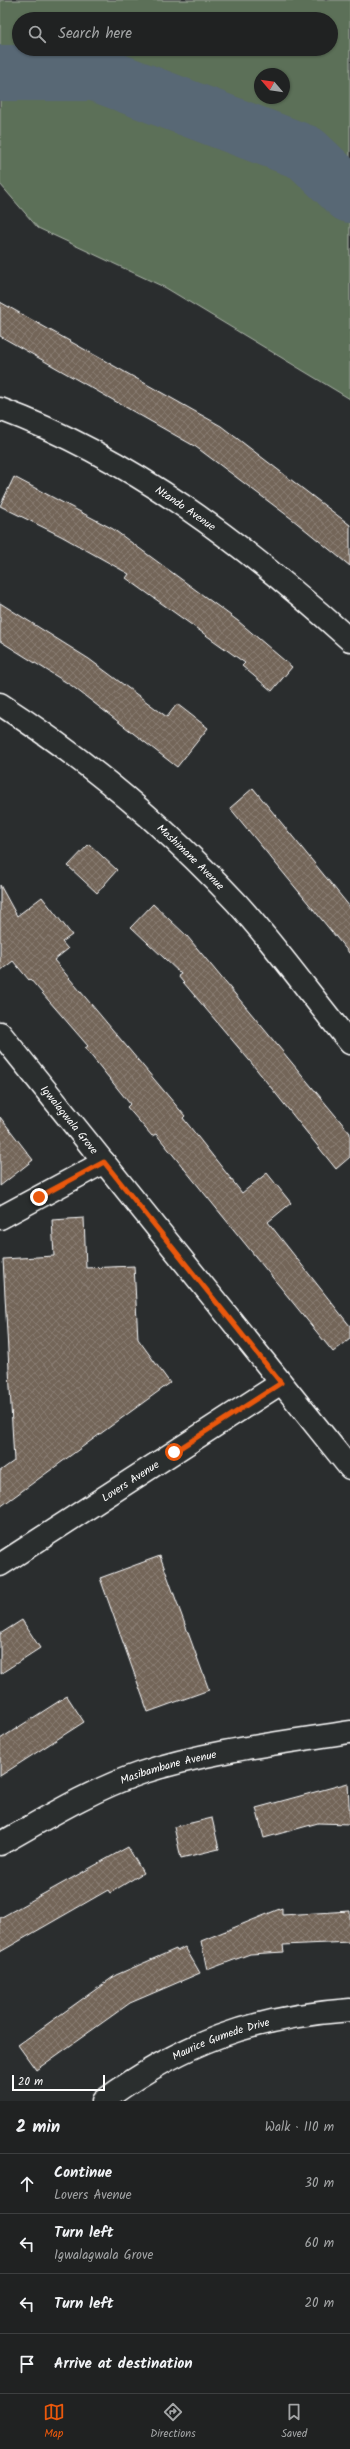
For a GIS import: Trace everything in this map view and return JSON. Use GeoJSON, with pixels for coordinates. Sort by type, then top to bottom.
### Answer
{"type":"FeatureCollection","features":[{"type":"Feature","properties":{"kind":"street","name":"Ntando Avenue"},"geometry":{"type":"LineString","coordinates":[[0,409],[26,419],[105,456],[188,508],[287,583],[350,640]]}},
{"type":"Feature","properties":{"kind":"street","name":"Mashimane Avenue"},"geometry":{"type":"LineString","coordinates":[[0,704],[70,752],[119,791],[179,844],[237,903],[350,1043]]}},
{"type":"Feature","properties":{"kind":"street","name":"Igwalagwala Grove"},"geometry":{"type":"LineString","coordinates":[[0,1033],[350,1468]]}},
{"type":"Feature","properties":{"kind":"street"},"geometry":{"type":"LineString","coordinates":[[0,1218],[104,1162]]}},
{"type":"Feature","properties":{"kind":"street","name":"Lovers Avenue"},"geometry":{"type":"LineString","coordinates":[[0,1565],[281,1383]]}},
{"type":"Feature","properties":{"kind":"street","name":"Masibambane Avenue"},"geometry":{"type":"LineString","coordinates":[[0,1844],[74,1802],[141,1773],[232,1750],[350,1732]]}},
{"type":"Feature","properties":{"kind":"street","name":"Maurice Gumede Drive"},"geometry":{"type":"LineString","coordinates":[[103,2101],[127,2084],[178,2054],[228,2032],[280,2018],[350,2010]]}},
{"type":"Feature","properties":{"kind":"green space"},"geometry":{"type":"Polygon","coordinates":[[[0,0],[350,0],[350,399],[166,288],[38,228],[0,184],[0,0]]]}},
{"type":"Feature","properties":{"kind":"building"},"geometry":{"type":"Polygon","coordinates":[[[0,302],[221,426],[350,525],[350,566],[292,519],[196,447],[0,336],[0,302]]]}},
{"type":"Feature","properties":{"kind":"building"},"geometry":{"type":"Polygon","coordinates":[[[14,477],[113,529],[238,621],[292,667],[272,691],[242,666],[245,663],[126,578],[129,574],[61,536],[0,506],[14,477]]]}},
{"type":"Feature","properties":{"kind":"building"},"geometry":{"type":"Polygon","coordinates":[[[0,603],[89,659],[167,717],[177,704],[208,728],[177,767],[72,686],[0,641],[0,603]]]}},
{"type":"Feature","properties":{"kind":"building"},"geometry":{"type":"Polygon","coordinates":[[[253,788],[350,907],[350,954],[230,808],[253,788]]]}},
{"type":"Feature","properties":{"kind":"building"},"geometry":{"type":"Polygon","coordinates":[[[89,844],[117,870],[97,893],[68,866],[89,844]]]}},
{"type":"Feature","properties":{"kind":"building"},"geometry":{"type":"Polygon","coordinates":[[[0,885],[17,916],[42,897],[72,935],[62,942],[68,949],[54,960],[185,1116],[183,1118],[242,1193],[267,1173],[291,1203],[268,1222],[350,1326],[350,1339],[333,1352],[156,1134],[152,1136],[127,1107],[130,1104],[85,1048],[88,1046],[30,979],[29,980],[13,961],[0,971],[0,885]]]}},
{"type":"Feature","properties":{"kind":"building"},"geometry":{"type":"Polygon","coordinates":[[[153,904],[187,936],[350,1133],[350,1157],[336,1169],[249,1060],[178,976],[181,974],[131,927],[153,904]]]}},
{"type":"Feature","properties":{"kind":"building"},"geometry":{"type":"Polygon","coordinates":[[[0,1117],[33,1160],[0,1186],[0,1117]]]}},
{"type":"Feature","properties":{"kind":"building"},"geometry":{"type":"Polygon","coordinates":[[[84,1218],[86,1268],[134,1266],[138,1339],[170,1383],[0,1507],[0,1471],[14,1461],[3,1259],[54,1256],[52,1220],[84,1218]]]}},
{"type":"Feature","properties":{"kind":"building"},"geometry":{"type":"Polygon","coordinates":[[[160,1556],[209,1690],[148,1712],[100,1578],[160,1556]]]}},
{"type":"Feature","properties":{"kind":"building"},"geometry":{"type":"Polygon","coordinates":[[[22,1620],[40,1648],[0,1674],[0,1634],[22,1620]]]}},
{"type":"Feature","properties":{"kind":"building"},"geometry":{"type":"Polygon","coordinates":[[[67,1696],[84,1722],[0,1776],[0,1739],[67,1696]]]}},
{"type":"Feature","properties":{"kind":"building"},"geometry":{"type":"Polygon","coordinates":[[[348,1783],[350,1824],[318,1823],[264,1838],[256,1808],[348,1783]]]}},
{"type":"Feature","properties":{"kind":"building"},"geometry":{"type":"Polygon","coordinates":[[[212,1818],[219,1849],[181,1858],[174,1827],[212,1818]]]}},
{"type":"Feature","properties":{"kind":"building"},"geometry":{"type":"Polygon","coordinates":[[[128,1847],[143,1873],[110,1893],[108,1890],[0,1952],[0,1918],[128,1847]]]}},
{"type":"Feature","properties":{"kind":"building"},"geometry":{"type":"Polygon","coordinates":[[[282,1908],[282,1915],[350,1911],[350,1942],[283,1945],[284,1952],[250,1954],[207,1970],[201,1941],[282,1908]]]}},
{"type":"Feature","properties":{"kind":"building"},"geometry":{"type":"Polygon","coordinates":[[[185,1947],[200,1973],[130,2003],[36,2070],[18,2045],[116,1975],[176,1949],[177,1951],[185,1947]]]}},
{"type":"Feature","properties":{"kind":"waterway"},"geometry":{"type":"LineString","coordinates":[[0,73],[95,73],[306,153],[350,195]]}},
{"type":"Feature","properties":{"kind":"route"},"geometry":{"type":"LineString","coordinates":[[39,1197],[104,1162],[281,1383],[174,1452]]}}]}
